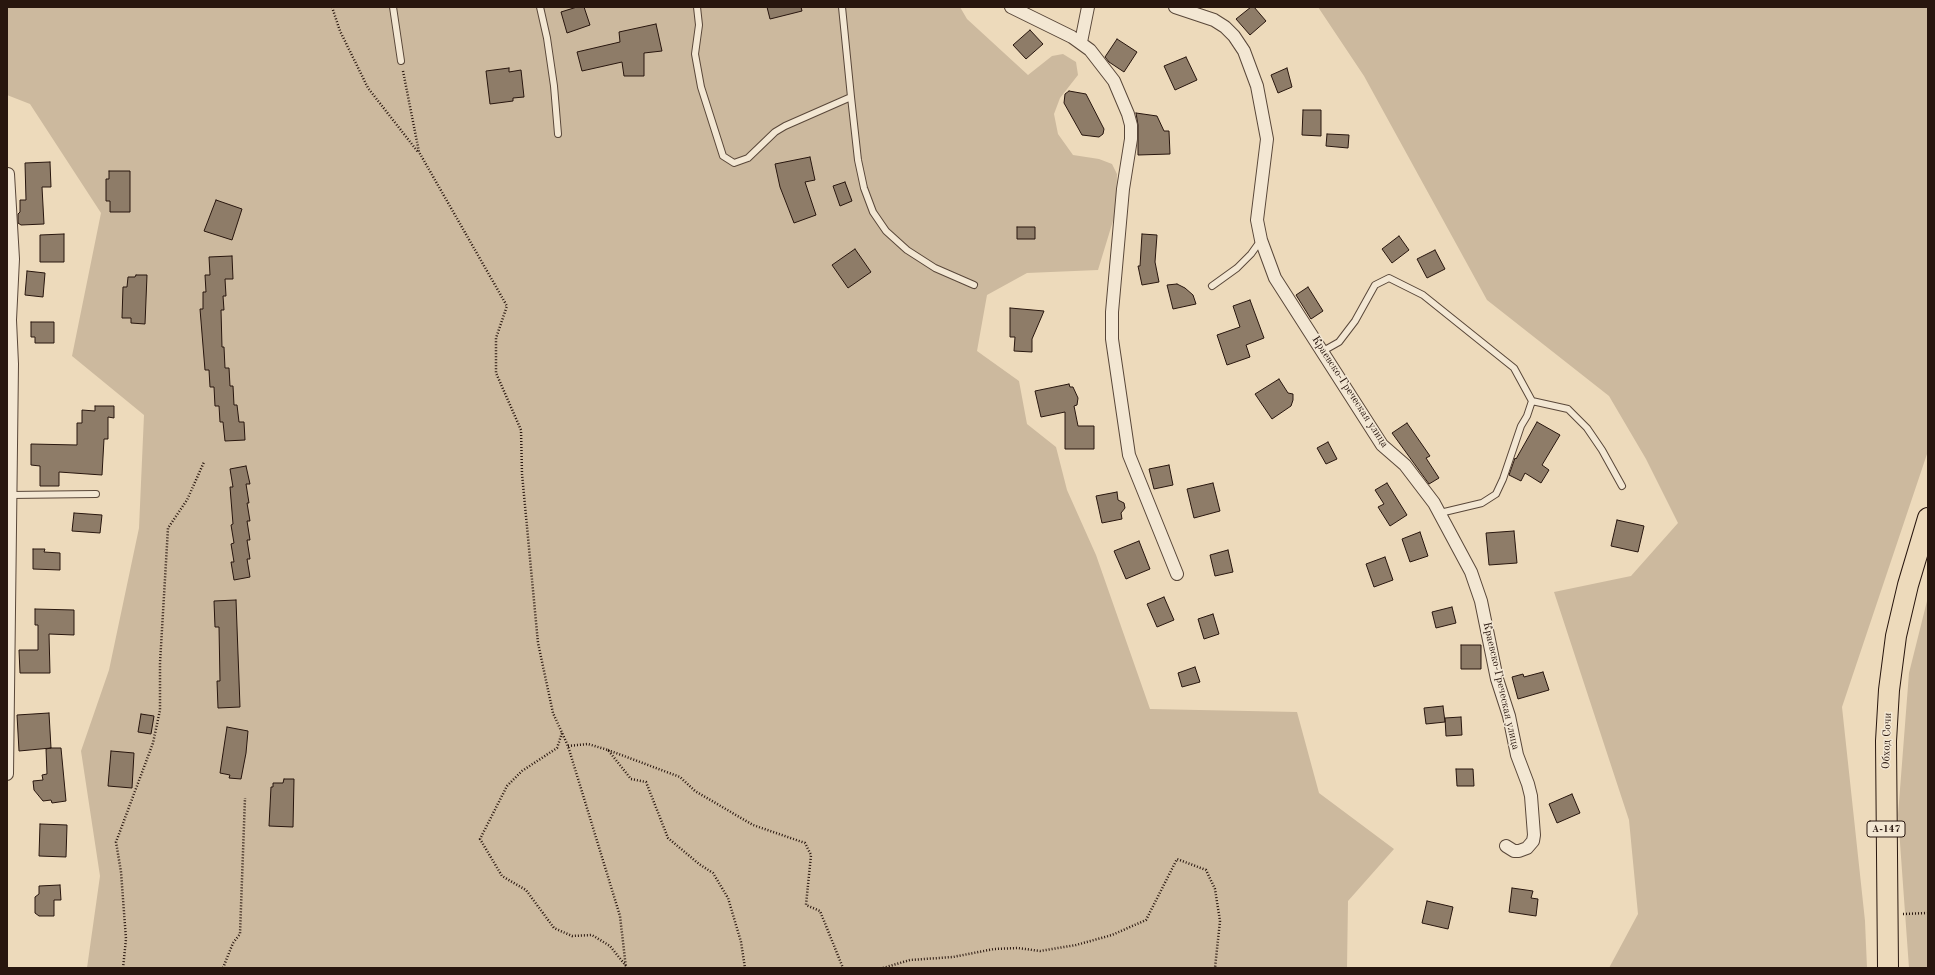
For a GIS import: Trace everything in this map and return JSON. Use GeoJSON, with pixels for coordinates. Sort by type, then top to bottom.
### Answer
{"type":"FeatureCollection","features":[{"type":"Feature","properties":{"kind":"highway","name":"Обход Сочи"},"geometry":{"type":"LineString","coordinates":[[1888,968],[1886,741],[1889,690],[1896,636],[1908,585],[1928,518]]}},
{"type":"Feature","properties":{"kind":"street"},"geometry":{"type":"LineString","coordinates":[[1011,7],[1081,42],[1090,50],[1114,81],[1123,98],[1131,125],[1113,304],[1112,339],[1129,455],[1177,574]]}},
{"type":"Feature","properties":{"kind":"street"},"geometry":{"type":"LineString","coordinates":[[1081,42],[1088,7]]}},
{"type":"Feature","properties":{"kind":"street","name":"Краевско-Греческая улица"},"geometry":{"type":"LineString","coordinates":[[1175,7],[1214,20],[1225,27],[1234,36],[1244,51],[1257,86],[1267,139],[1265,165],[1258,201],[1257,220],[1261,240],[1275,278],[1382,444],[1405,465],[1420,483],[1440,513],[1471,572],[1481,601],[1497,679],[1509,716],[1517,755],[1531,796],[1534,835],[1533,841],[1527,848],[1519,851],[1514,851],[1506,846]]}},
{"type":"Feature","properties":{"kind":"street"},"geometry":{"type":"LineString","coordinates":[[7,774],[12,364],[8,319],[13,259],[8,174]]}},
{"type":"Feature","properties":{"kind":"lane"},"geometry":{"type":"LineString","coordinates":[[392,7],[401,61]]}},
{"type":"Feature","properties":{"kind":"lane"},"geometry":{"type":"LineString","coordinates":[[540,7],[547,38],[554,86],[558,134]]}},
{"type":"Feature","properties":{"kind":"lane"},"geometry":{"type":"LineString","coordinates":[[697,7],[699,25],[695,54],[697,72],[719,146],[723,156],[728,161],[734,163],[748,158],[771,136],[785,126],[851,97]]}},
{"type":"Feature","properties":{"kind":"lane"},"geometry":{"type":"LineString","coordinates":[[842,7],[858,160],[864,188],[873,212],[886,231],[907,250],[935,268],[974,285]]}},
{"type":"Feature","properties":{"kind":"lane"},"geometry":{"type":"LineString","coordinates":[[1212,286],[1237,268],[1251,254],[1261,240]]}},
{"type":"Feature","properties":{"kind":"lane"},"geometry":{"type":"LineString","coordinates":[[1323,351],[1339,342],[1355,321],[1375,285],[1389,278],[1423,295],[1514,368],[1532,401],[1527,416],[1521,426],[1503,479],[1496,494],[1482,503],[1440,513]]}},
{"type":"Feature","properties":{"kind":"lane"},"geometry":{"type":"LineString","coordinates":[[1532,401],[1568,409],[1586,428],[1602,450],[1622,486]]}},
{"type":"Feature","properties":{"kind":"lane"},"geometry":{"type":"LineString","coordinates":[[10,495],[96,494]]}},
{"type":"Feature","properties":{"kind":"path"},"geometry":{"type":"LineString","coordinates":[[332,7],[340,31],[368,88],[419,152],[507,306],[496,338],[496,373],[521,430],[522,474],[538,644],[553,713],[568,746],[620,916],[626,967]]}},
{"type":"Feature","properties":{"kind":"path"},"geometry":{"type":"LineString","coordinates":[[401,61],[419,152]]}},
{"type":"Feature","properties":{"kind":"path"},"geometry":{"type":"LineString","coordinates":[[123,968],[126,939],[121,872],[116,842],[153,742],[160,710],[160,663],[168,528],[187,500],[204,462]]}},
{"type":"Feature","properties":{"kind":"path"},"geometry":{"type":"LineString","coordinates":[[562,733],[558,748],[522,771],[507,786],[480,839],[502,876],[526,890],[554,928],[572,936],[592,935],[610,946],[626,967]]}},
{"type":"Feature","properties":{"kind":"path"},"geometry":{"type":"LineString","coordinates":[[568,746],[588,744],[680,777],[695,791],[753,825],[805,843],[811,855],[806,905],[820,911],[843,968]]}},
{"type":"Feature","properties":{"kind":"path"},"geometry":{"type":"LineString","coordinates":[[608,750],[630,779],[646,782],[668,838],[699,864],[713,873],[728,898],[741,942],[745,968]]}},
{"type":"Feature","properties":{"kind":"path"},"geometry":{"type":"LineString","coordinates":[[223,968],[233,943],[240,934],[245,798]]}},
{"type":"Feature","properties":{"kind":"path"},"geometry":{"type":"LineString","coordinates":[[883,968],[910,960],[952,958],[994,949],[1018,948],[1040,951],[1076,945],[1112,935],[1146,920],[1177,859],[1206,870],[1215,889],[1220,921],[1215,968]]}},
{"type":"Feature","properties":{"kind":"path"},"geometry":{"type":"LineString","coordinates":[[1887,914],[1928,913]]}},
{"type":"Feature","properties":{"kind":"shaded area"},"geometry":{"type":"Polygon","coordinates":[[[7,7],[960,7],[967,19],[1028,75],[1052,56],[1063,54],[1076,62],[1078,75],[1060,98],[1054,114],[1058,134],[1073,155],[1099,159],[1112,164],[1117,174],[1116,211],[1098,270],[1027,273],[987,295],[977,351],[1019,381],[1027,424],[1056,447],[1067,490],[1096,555],[1150,709],[1297,712],[1319,793],[1394,849],[1348,901],[1347,968],[87,968],[100,876],[81,751],[109,670],[139,528],[144,415],[72,356],[101,213],[30,104],[7,95],[7,7]]]}},
{"type":"Feature","properties":{"kind":"shaded area"},"geometry":{"type":"Polygon","coordinates":[[[1318,7],[1928,7],[1928,451],[1842,707],[1865,921],[1867,968],[1609,968],[1638,914],[1629,820],[1554,592],[1631,576],[1678,523],[1646,459],[1609,396],[1487,300],[1364,76],[1318,7]]]}},
{"type":"Feature","properties":{"kind":"shaded area"},"geometry":{"type":"Polygon","coordinates":[[[1928,597],[1928,968],[1909,968],[1898,815],[1909,673],[1928,597]]]}},
{"type":"Feature","properties":{"kind":"building"},"geometry":{"type":"Polygon","coordinates":[[[577,7],[584,7],[590,25],[567,33],[561,12],[577,7]]]}},
{"type":"Feature","properties":{"kind":"building"},"geometry":{"type":"Polygon","coordinates":[[[767,7],[801,7],[802,11],[770,19],[767,7]]]}},
{"type":"Feature","properties":{"kind":"building"},"geometry":{"type":"Polygon","coordinates":[[[1251,7],[1254,7],[1266,21],[1250,35],[1236,19],[1251,7]]]}},
{"type":"Feature","properties":{"kind":"building"},"geometry":{"type":"Polygon","coordinates":[[[656,24],[662,51],[644,53],[644,76],[624,76],[622,62],[582,71],[577,52],[620,42],[619,32],[656,24]]]}},
{"type":"Feature","properties":{"kind":"building"},"geometry":{"type":"Polygon","coordinates":[[[1030,30],[1043,44],[1026,59],[1013,45],[1030,30]]]}},
{"type":"Feature","properties":{"kind":"building"},"geometry":{"type":"Polygon","coordinates":[[[1117,39],[1137,52],[1124,72],[1109,62],[1105,57],[1117,39]]]}},
{"type":"Feature","properties":{"kind":"building"},"geometry":{"type":"Polygon","coordinates":[[[1186,57],[1197,80],[1175,90],[1164,66],[1186,57]]]}},
{"type":"Feature","properties":{"kind":"building"},"geometry":{"type":"Polygon","coordinates":[[[509,68],[509,72],[521,70],[524,97],[513,98],[513,101],[490,104],[486,71],[509,68]]]}},
{"type":"Feature","properties":{"kind":"building"},"geometry":{"type":"Polygon","coordinates":[[[1287,68],[1292,87],[1278,93],[1271,75],[1287,68]]]}},
{"type":"Feature","properties":{"kind":"building"},"geometry":{"type":"Polygon","coordinates":[[[1069,91],[1086,94],[1104,129],[1103,134],[1099,137],[1082,135],[1064,103],[1065,94],[1069,91]]]}},
{"type":"Feature","properties":{"kind":"building"},"geometry":{"type":"Polygon","coordinates":[[[1303,110],[1321,110],[1321,136],[1302,135],[1303,110]]]}},
{"type":"Feature","properties":{"kind":"building"},"geometry":{"type":"Polygon","coordinates":[[[1136,113],[1157,116],[1164,131],[1169,131],[1170,154],[1138,155],[1138,125],[1136,113]]]}},
{"type":"Feature","properties":{"kind":"building"},"geometry":{"type":"Polygon","coordinates":[[[1327,134],[1349,135],[1348,148],[1326,146],[1327,134]]]}},
{"type":"Feature","properties":{"kind":"building"},"geometry":{"type":"Polygon","coordinates":[[[810,157],[815,180],[805,182],[816,215],[794,223],[780,187],[775,164],[810,157]]]}},
{"type":"Feature","properties":{"kind":"building"},"geometry":{"type":"Polygon","coordinates":[[[50,162],[51,187],[42,187],[44,224],[21,225],[18,223],[18,214],[20,212],[20,200],[26,200],[25,163],[50,162]]]}},
{"type":"Feature","properties":{"kind":"building"},"geometry":{"type":"Polygon","coordinates":[[[109,171],[130,171],[130,212],[110,212],[110,201],[106,201],[106,179],[109,179],[109,171]]]}},
{"type":"Feature","properties":{"kind":"building"},"geometry":{"type":"Polygon","coordinates":[[[845,182],[852,201],[840,206],[833,186],[845,182]]]}},
{"type":"Feature","properties":{"kind":"building"},"geometry":{"type":"Polygon","coordinates":[[[216,200],[242,209],[232,240],[204,231],[216,200]]]}},
{"type":"Feature","properties":{"kind":"building"},"geometry":{"type":"Polygon","coordinates":[[[1017,227],[1035,227],[1035,239],[1017,239],[1017,227]]]}},
{"type":"Feature","properties":{"kind":"building"},"geometry":{"type":"Polygon","coordinates":[[[64,234],[64,262],[40,262],[40,235],[64,234]]]}},
{"type":"Feature","properties":{"kind":"building"},"geometry":{"type":"Polygon","coordinates":[[[1142,234],[1157,235],[1155,262],[1159,282],[1142,285],[1138,266],[1140,266],[1142,234]]]}},
{"type":"Feature","properties":{"kind":"building"},"geometry":{"type":"Polygon","coordinates":[[[1399,236],[1409,250],[1392,263],[1382,249],[1399,236]]]}},
{"type":"Feature","properties":{"kind":"building"},"geometry":{"type":"Polygon","coordinates":[[[855,249],[871,272],[848,288],[832,265],[855,249]]]}},
{"type":"Feature","properties":{"kind":"building"},"geometry":{"type":"Polygon","coordinates":[[[1435,250],[1445,269],[1427,278],[1417,259],[1435,250]]]}},
{"type":"Feature","properties":{"kind":"building"},"geometry":{"type":"Polygon","coordinates":[[[232,256],[233,279],[225,279],[226,296],[223,296],[224,310],[221,310],[222,347],[224,347],[225,368],[229,368],[230,386],[233,386],[234,405],[237,405],[239,422],[244,422],[245,440],[225,441],[223,422],[220,422],[219,406],[215,406],[214,387],[210,387],[209,370],[205,370],[200,309],[203,309],[203,292],[206,292],[205,275],[210,275],[209,257],[232,256]]]}},
{"type":"Feature","properties":{"kind":"building"},"geometry":{"type":"Polygon","coordinates":[[[27,271],[45,273],[43,297],[25,295],[27,271]]]}},
{"type":"Feature","properties":{"kind":"building"},"geometry":{"type":"Polygon","coordinates":[[[136,275],[147,275],[145,324],[131,323],[131,318],[122,318],[123,287],[127,287],[128,277],[135,277],[136,275]]]}},
{"type":"Feature","properties":{"kind":"building"},"geometry":{"type":"Polygon","coordinates":[[[1177,284],[1185,288],[1193,295],[1196,304],[1173,309],[1167,285],[1177,284]]]}},
{"type":"Feature","properties":{"kind":"building"},"geometry":{"type":"Polygon","coordinates":[[[1308,287],[1323,311],[1311,319],[1296,295],[1308,287]]]}},
{"type":"Feature","properties":{"kind":"building"},"geometry":{"type":"Polygon","coordinates":[[[1250,300],[1264,338],[1246,345],[1250,357],[1227,365],[1217,335],[1240,327],[1233,306],[1250,300]]]}},
{"type":"Feature","properties":{"kind":"building"},"geometry":{"type":"Polygon","coordinates":[[[1010,308],[1044,311],[1032,339],[1032,352],[1014,351],[1015,337],[1010,337],[1010,308]]]}},
{"type":"Feature","properties":{"kind":"building"},"geometry":{"type":"Polygon","coordinates":[[[31,322],[54,322],[54,343],[35,343],[35,337],[31,337],[31,322]]]}},
{"type":"Feature","properties":{"kind":"building"},"geometry":{"type":"Polygon","coordinates":[[[1279,379],[1288,393],[1293,394],[1293,400],[1291,406],[1272,419],[1255,394],[1279,379]]]}},
{"type":"Feature","properties":{"kind":"building"},"geometry":{"type":"Polygon","coordinates":[[[1069,384],[1070,387],[1073,387],[1078,398],[1077,405],[1074,406],[1078,426],[1094,426],[1094,449],[1065,449],[1065,412],[1041,417],[1035,391],[1069,384]]]}},
{"type":"Feature","properties":{"kind":"building"},"geometry":{"type":"Polygon","coordinates":[[[95,406],[114,406],[114,418],[108,417],[108,439],[104,439],[102,475],[59,472],[59,486],[40,486],[40,466],[31,465],[31,444],[77,445],[77,423],[82,423],[82,410],[95,411],[95,406]]]}},
{"type":"Feature","properties":{"kind":"building"},"geometry":{"type":"Polygon","coordinates":[[[1537,422],[1560,435],[1542,465],[1549,470],[1541,483],[1525,473],[1521,481],[1509,475],[1515,458],[1516,459],[1537,422]]]}},
{"type":"Feature","properties":{"kind":"building"},"geometry":{"type":"Polygon","coordinates":[[[1407,423],[1430,456],[1426,458],[1439,478],[1429,484],[1392,433],[1407,423]]]}},
{"type":"Feature","properties":{"kind":"building"},"geometry":{"type":"Polygon","coordinates":[[[1328,442],[1337,459],[1326,464],[1317,448],[1328,442]]]}},
{"type":"Feature","properties":{"kind":"building"},"geometry":{"type":"Polygon","coordinates":[[[1169,465],[1173,485],[1154,489],[1149,469],[1169,465]]]}},
{"type":"Feature","properties":{"kind":"building"},"geometry":{"type":"Polygon","coordinates":[[[246,466],[250,484],[246,484],[250,521],[247,521],[250,540],[247,540],[250,559],[247,559],[250,577],[234,580],[231,562],[234,562],[231,544],[234,543],[231,525],[233,524],[230,487],[233,487],[230,469],[246,466]]]}},
{"type":"Feature","properties":{"kind":"building"},"geometry":{"type":"Polygon","coordinates":[[[1213,483],[1220,511],[1194,518],[1187,489],[1213,483]]]}},
{"type":"Feature","properties":{"kind":"building"},"geometry":{"type":"Polygon","coordinates":[[[1387,483],[1407,515],[1390,526],[1378,507],[1384,504],[1375,490],[1387,483]]]}},
{"type":"Feature","properties":{"kind":"building"},"geometry":{"type":"Polygon","coordinates":[[[1117,492],[1118,500],[1124,503],[1125,508],[1121,513],[1122,519],[1102,523],[1096,496],[1117,492]]]}},
{"type":"Feature","properties":{"kind":"building"},"geometry":{"type":"Polygon","coordinates":[[[74,513],[102,515],[100,533],[72,531],[74,513]]]}},
{"type":"Feature","properties":{"kind":"building"},"geometry":{"type":"Polygon","coordinates":[[[1617,520],[1644,526],[1638,552],[1611,546],[1617,520]]]}},
{"type":"Feature","properties":{"kind":"building"},"geometry":{"type":"Polygon","coordinates":[[[1514,531],[1517,563],[1489,565],[1486,533],[1514,531]]]}},
{"type":"Feature","properties":{"kind":"building"},"geometry":{"type":"Polygon","coordinates":[[[1420,532],[1428,556],[1410,562],[1402,539],[1420,532]]]}},
{"type":"Feature","properties":{"kind":"building"},"geometry":{"type":"Polygon","coordinates":[[[1139,541],[1150,569],[1126,579],[1114,551],[1139,541]]]}},
{"type":"Feature","properties":{"kind":"building"},"geometry":{"type":"Polygon","coordinates":[[[33,549],[45,549],[44,552],[60,553],[60,570],[33,569],[33,549]]]}},
{"type":"Feature","properties":{"kind":"building"},"geometry":{"type":"Polygon","coordinates":[[[1228,550],[1233,572],[1215,576],[1210,555],[1228,550]]]}},
{"type":"Feature","properties":{"kind":"building"},"geometry":{"type":"Polygon","coordinates":[[[1385,557],[1393,580],[1374,587],[1366,564],[1385,557]]]}},
{"type":"Feature","properties":{"kind":"building"},"geometry":{"type":"Polygon","coordinates":[[[1164,597],[1174,620],[1157,627],[1147,604],[1164,597]]]}},
{"type":"Feature","properties":{"kind":"building"},"geometry":{"type":"Polygon","coordinates":[[[236,600],[240,707],[218,708],[217,681],[220,681],[219,627],[215,627],[214,601],[236,600]]]}},
{"type":"Feature","properties":{"kind":"building"},"geometry":{"type":"Polygon","coordinates":[[[1452,607],[1456,623],[1436,628],[1432,612],[1452,607]]]}},
{"type":"Feature","properties":{"kind":"building"},"geometry":{"type":"Polygon","coordinates":[[[35,609],[74,610],[74,635],[49,634],[50,673],[20,673],[19,650],[38,650],[38,625],[35,625],[35,609]]]}},
{"type":"Feature","properties":{"kind":"building"},"geometry":{"type":"Polygon","coordinates":[[[1213,614],[1219,634],[1204,639],[1198,619],[1213,614]]]}},
{"type":"Feature","properties":{"kind":"building"},"geometry":{"type":"Polygon","coordinates":[[[1461,645],[1481,645],[1481,669],[1461,669],[1461,645]]]}},
{"type":"Feature","properties":{"kind":"building"},"geometry":{"type":"Polygon","coordinates":[[[1195,667],[1200,682],[1182,687],[1178,673],[1195,667]]]}},
{"type":"Feature","properties":{"kind":"building"},"geometry":{"type":"Polygon","coordinates":[[[1543,672],[1549,690],[1518,699],[1512,677],[1523,674],[1524,677],[1543,672]]]}},
{"type":"Feature","properties":{"kind":"building"},"geometry":{"type":"Polygon","coordinates":[[[1443,706],[1445,722],[1426,724],[1424,708],[1443,706]]]}},
{"type":"Feature","properties":{"kind":"building"},"geometry":{"type":"Polygon","coordinates":[[[49,713],[51,748],[19,751],[17,715],[49,713]]]}},
{"type":"Feature","properties":{"kind":"building"},"geometry":{"type":"Polygon","coordinates":[[[141,714],[154,716],[151,734],[138,732],[141,714]]]}},
{"type":"Feature","properties":{"kind":"building"},"geometry":{"type":"Polygon","coordinates":[[[1461,717],[1462,735],[1446,736],[1445,718],[1461,717]]]}},
{"type":"Feature","properties":{"kind":"building"},"geometry":{"type":"Polygon","coordinates":[[[227,727],[248,731],[241,779],[229,778],[230,775],[220,773],[227,727]]]}},
{"type":"Feature","properties":{"kind":"building"},"geometry":{"type":"Polygon","coordinates":[[[61,748],[66,801],[52,803],[51,800],[43,801],[34,790],[33,781],[43,780],[42,775],[47,774],[46,749],[61,748]]]}},
{"type":"Feature","properties":{"kind":"building"},"geometry":{"type":"Polygon","coordinates":[[[111,751],[134,753],[132,788],[108,786],[111,751]]]}},
{"type":"Feature","properties":{"kind":"building"},"geometry":{"type":"Polygon","coordinates":[[[1456,769],[1473,769],[1474,786],[1457,786],[1456,769]]]}},
{"type":"Feature","properties":{"kind":"building"},"geometry":{"type":"Polygon","coordinates":[[[284,779],[294,779],[293,827],[269,826],[271,787],[273,787],[273,783],[283,783],[284,779]]]}},
{"type":"Feature","properties":{"kind":"building"},"geometry":{"type":"Polygon","coordinates":[[[1572,794],[1580,813],[1557,823],[1549,804],[1572,794]]]}},
{"type":"Feature","properties":{"kind":"building"},"geometry":{"type":"Polygon","coordinates":[[[40,824],[67,825],[66,857],[39,856],[40,824]]]}},
{"type":"Feature","properties":{"kind":"building"},"geometry":{"type":"Polygon","coordinates":[[[60,885],[61,900],[54,900],[54,916],[39,916],[35,913],[35,897],[39,894],[39,886],[60,885]]]}},
{"type":"Feature","properties":{"kind":"building"},"geometry":{"type":"Polygon","coordinates":[[[1512,888],[1533,891],[1531,898],[1538,899],[1536,916],[1509,912],[1512,888]]]}},
{"type":"Feature","properties":{"kind":"building"},"geometry":{"type":"Polygon","coordinates":[[[1427,901],[1453,907],[1448,929],[1422,923],[1427,901]]]}}]}
